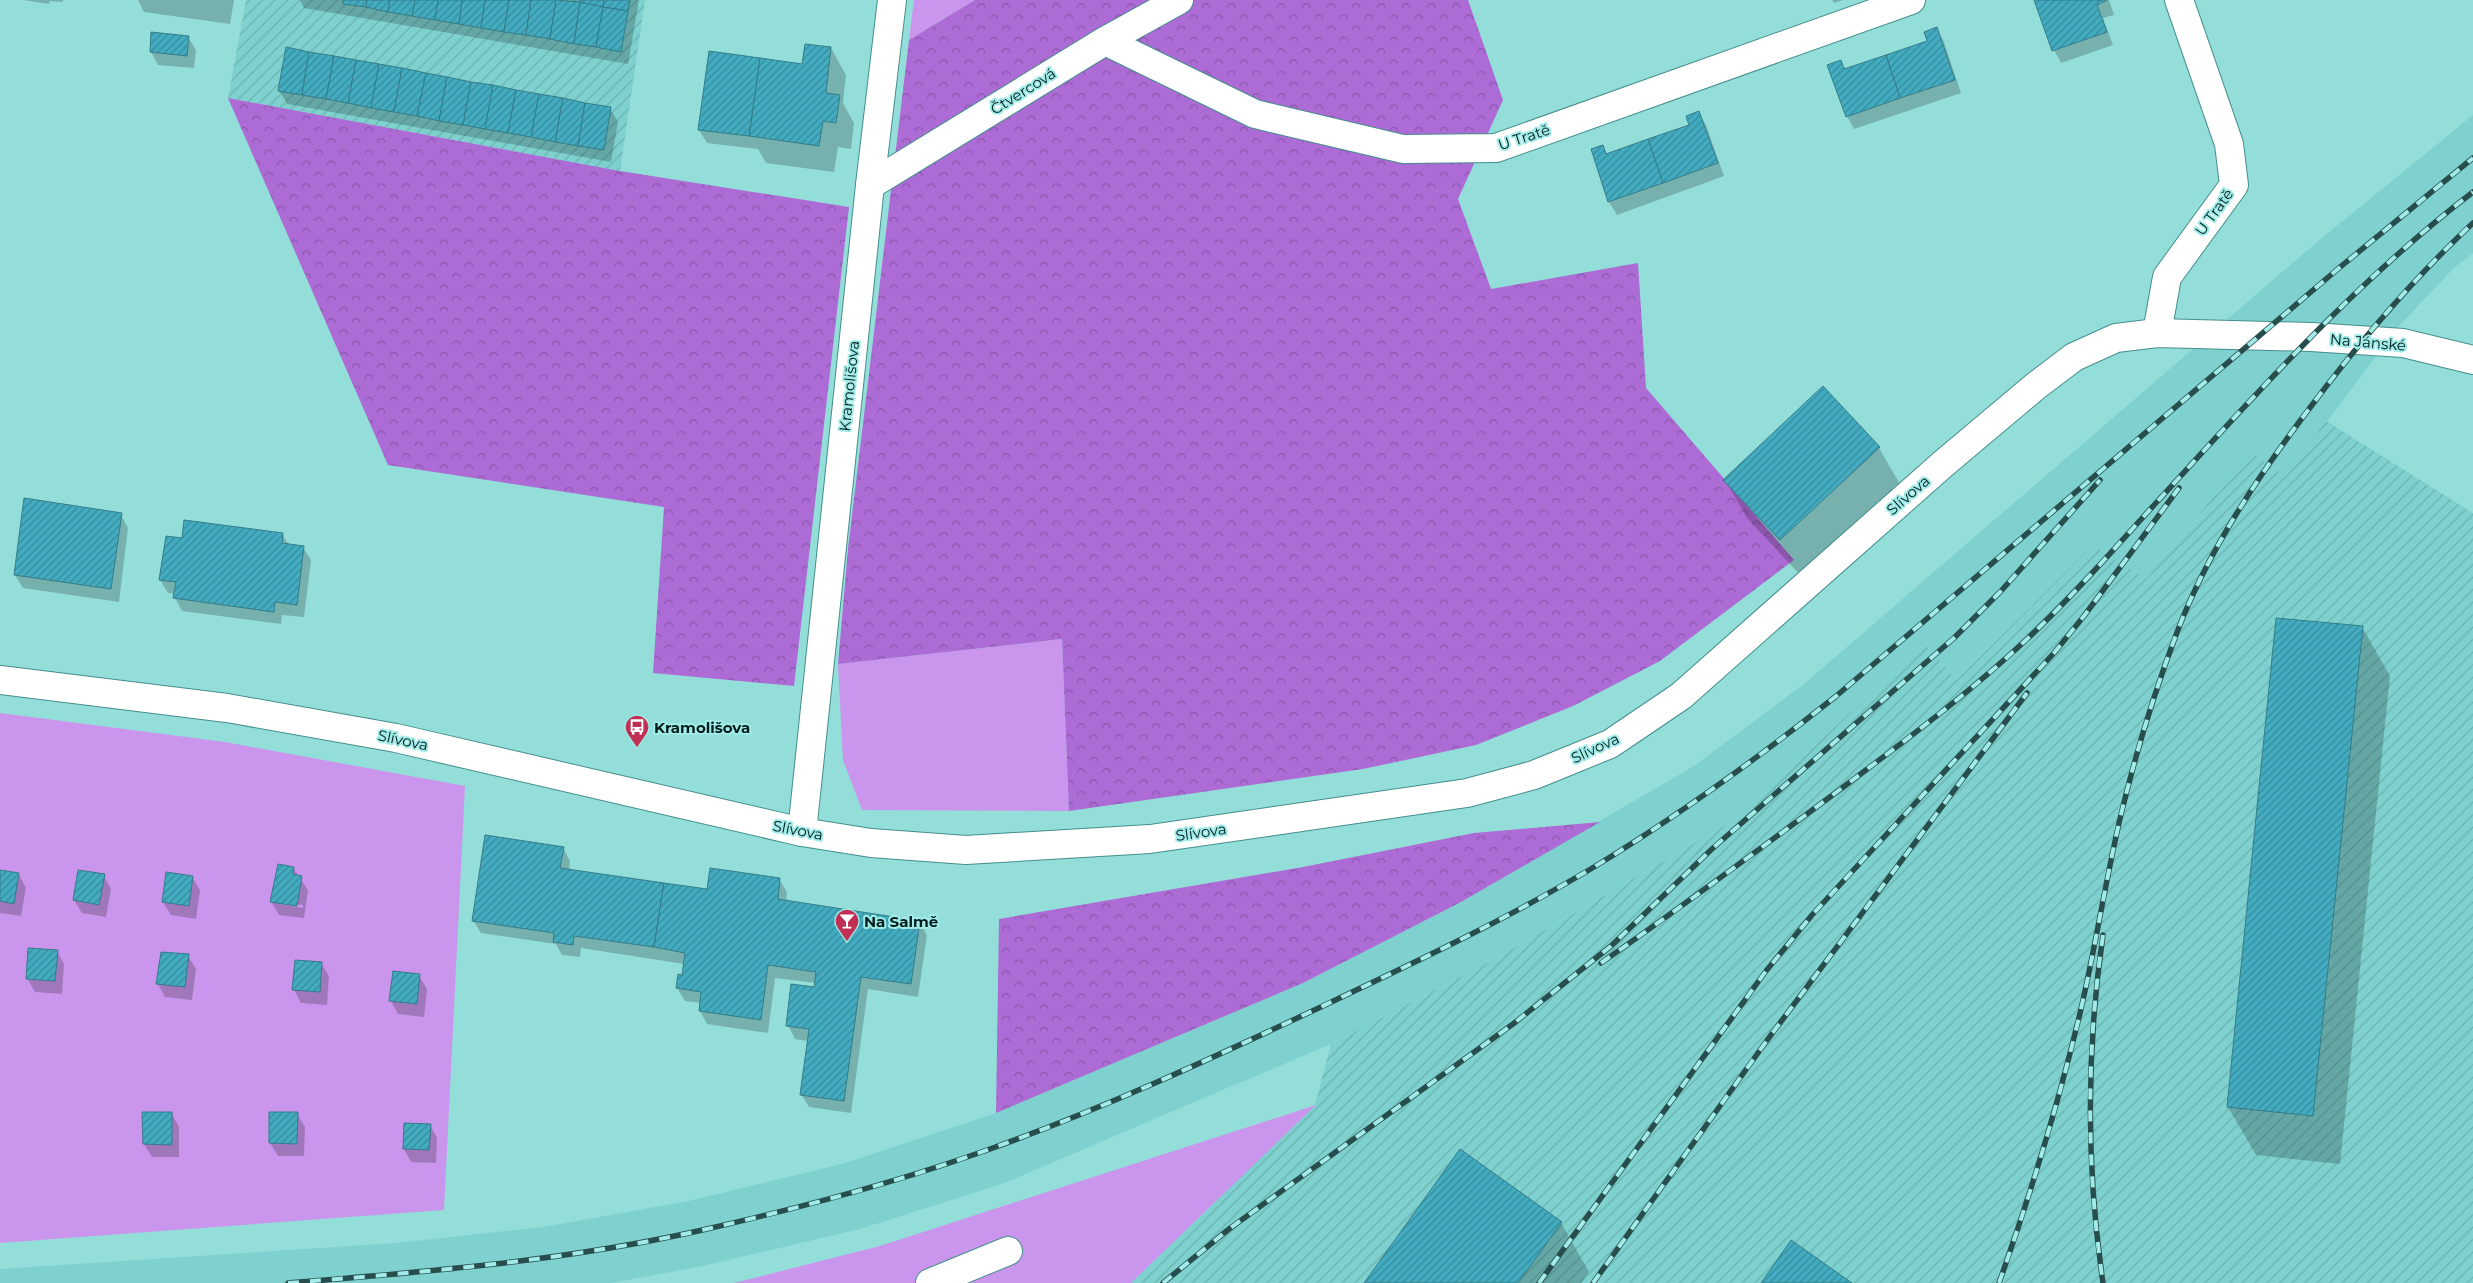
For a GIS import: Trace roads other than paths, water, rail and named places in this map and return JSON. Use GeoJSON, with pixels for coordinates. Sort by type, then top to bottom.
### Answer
{"type":"FeatureCollection","features":[{"type":"Feature","properties":{"kind":"street","name":"Kramolišova"},"geometry":{"type":"LineString","coordinates":[[802,832],[870,186],[892,0]]}},
{"type":"Feature","properties":{"kind":"street","name":"Čtvercová"},"geometry":{"type":"LineString","coordinates":[[870,186],[1105,41],[1179,0]]}},
{"type":"Feature","properties":{"kind":"street","name":"U Tratě"},"geometry":{"type":"LineString","coordinates":[[1105,41],[1255,114],[1403,150],[1496,148],[1911,0]]}},
{"type":"Feature","properties":{"kind":"street","name":"U Tratě"},"geometry":{"type":"LineString","coordinates":[[2156,333],[2167,277],[2234,185],[2229,144],[2179,0]]}},
{"type":"Feature","properties":{"kind":"street","name":"Slívova"},"geometry":{"type":"LineString","coordinates":[[0,680],[227,708],[396,738],[802,832],[871,843],[966,850],[1121,842],[1467,794],[1534,775],[1610,744],[1681,696],[1944,464],[2074,357],[2116,338],[2156,333],[2262,335]]}},
{"type":"Feature","properties":{"kind":"street","name":"Na Jánské"},"geometry":{"type":"LineString","coordinates":[[2262,335],[2403,344],[2473,360]]}},
{"type":"Feature","properties":{"kind":"street"},"geometry":{"type":"LineString","coordinates":[[930,1283],[1008,1251]]}},
{"type":"Feature","properties":{"kind":"railway"},"geometry":{"type":"LineString","coordinates":[[288,1283],[442,1270],[596,1250],[735,1223],[882,1184],[990,1149],[1111,1102],[1269,1031],[1417,961],[1524,907],[1594,867],[1656,828],[1717,786],[1806,720],[2339,268],[2473,158]]}},
{"type":"Feature","properties":{"kind":"railway"},"geometry":{"type":"LineString","coordinates":[[1601,963],[1834,794],[1932,720],[2003,661],[2076,590],[2307,341],[2387,264],[2473,192]]}},
{"type":"Feature","properties":{"kind":"railway"},"geometry":{"type":"LineString","coordinates":[[1999,1283],[2044,1147],[2072,1044],[2131,775],[2152,704],[2189,604],[2218,544],[2253,487],[2292,432],[2349,357],[2388,311],[2429,266],[2473,223]]}},
{"type":"Feature","properties":{"kind":"railway"},"geometry":{"type":"LineString","coordinates":[[1163,1283],[1229,1229],[1513,1024],[1611,946],[1713,848],[1954,638],[2001,591],[2100,480]]}},
{"type":"Feature","properties":{"kind":"railway"},"geometry":{"type":"LineString","coordinates":[[1539,1283],[1766,971],[1812,915],[2054,653],[2084,616],[2179,488]]}},
{"type":"Feature","properties":{"kind":"railway"},"geometry":{"type":"LineString","coordinates":[[1593,1283],[1768,1039],[2027,693]]}},
{"type":"Feature","properties":{"kind":"railway"},"geometry":{"type":"LineString","coordinates":[[2103,935],[2093,1022],[2090,1109],[2093,1196],[2103,1283]]}},
{"type":"Feature","properties":{"kind":"place","name":"Kramolišova"},"geometry":{"type":"Point","coordinates":[637,748]}},
{"type":"Feature","properties":{"kind":"place","name":"Na Salmě"},"geometry":{"type":"Point","coordinates":[847,942]}}]}
